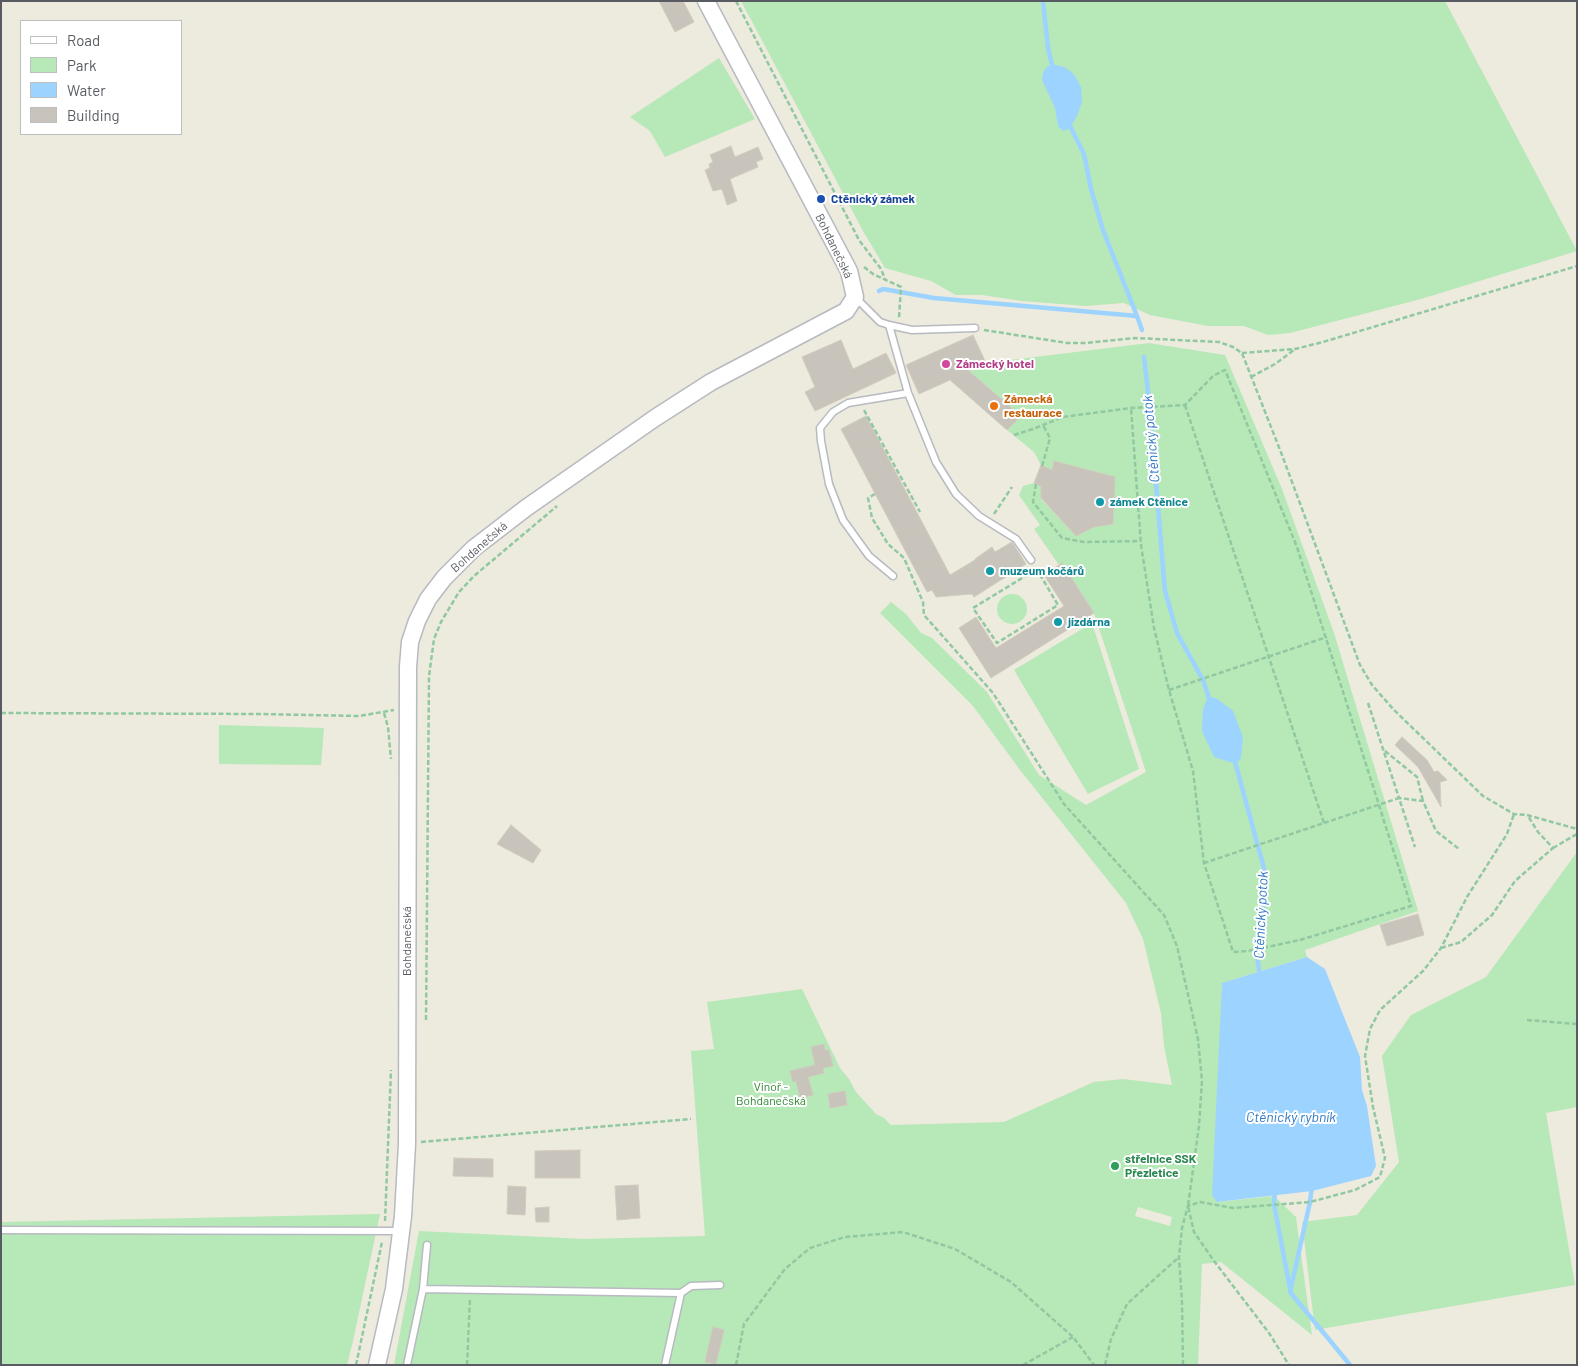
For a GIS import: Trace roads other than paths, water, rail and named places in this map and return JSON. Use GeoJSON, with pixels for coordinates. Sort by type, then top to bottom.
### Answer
{"type":"FeatureCollection","features":[{"type":"Feature","properties":{"kind":"street","name":"Bohdanečská"},"geometry":{"type":"LineString","coordinates":[[377,1365],[394,1289],[393,1231],[407,1144],[408,667],[410,642],[417,621],[428,599],[444,578],[474,548],[526,508],[655,418],[712,382],[846,311],[856,297],[849,271],[706,1]]}},
{"type":"Feature","properties":{"kind":"lane"},"geometry":{"type":"LineString","coordinates":[[856,297],[880,322],[889,325],[927,330],[975,328]]}},
{"type":"Feature","properties":{"kind":"lane"},"geometry":{"type":"LineString","coordinates":[[889,325],[908,393],[936,462],[956,494],[979,516],[1016,539],[1032,560]]}},
{"type":"Feature","properties":{"kind":"lane"},"geometry":{"type":"LineString","coordinates":[[893,576],[869,556],[843,520],[829,484],[820,428],[833,412],[848,403],[908,393]]}},
{"type":"Feature","properties":{"kind":"lane"},"geometry":{"type":"LineString","coordinates":[[1,1230],[393,1231]]}},
{"type":"Feature","properties":{"kind":"lane"},"geometry":{"type":"LineString","coordinates":[[407,1365],[423,1289],[427,1245]]}},
{"type":"Feature","properties":{"kind":"lane"},"geometry":{"type":"LineString","coordinates":[[423,1289],[681,1293],[691,1286],[720,1285]]}},
{"type":"Feature","properties":{"kind":"lane"},"geometry":{"type":"LineString","coordinates":[[665,1365],[681,1293]]}},
{"type":"Feature","properties":{"kind":"water"},"geometry":{"type":"Polygon","coordinates":[[[1052,64],[1064,67],[1070,71],[1081,87],[1082,102],[1077,116],[1070,128],[1063,131],[1058,126],[1055,108],[1042,80],[1046,68],[1052,64]]]}},
{"type":"Feature","properties":{"kind":"water"},"geometry":{"type":"Polygon","coordinates":[[[1208,697],[1216,698],[1233,711],[1243,737],[1241,758],[1236,764],[1214,757],[1202,731],[1203,709],[1208,697]]]}},
{"type":"Feature","properties":{"kind":"water","name":"Ctěnický rybník"},"geometry":{"type":"Polygon","coordinates":[[[1307,957],[1325,969],[1360,1057],[1362,1090],[1367,1106],[1376,1166],[1371,1176],[1312,1191],[1217,1202],[1212,1195],[1222,983],[1307,957]]]}},
{"type":"Feature","properties":{"kind":"waterway"},"geometry":{"type":"LineString","coordinates":[[1043,1],[1048,48],[1053,69]]}},
{"type":"Feature","properties":{"kind":"waterway"},"geometry":{"type":"LineString","coordinates":[[1069,124],[1084,154],[1091,189],[1103,230],[1137,316]]}},
{"type":"Feature","properties":{"kind":"waterway","name":"Ctěnický potok"},"geometry":{"type":"LineString","coordinates":[[879,291],[883,289],[934,298],[1137,316],[1142,330]]}},
{"type":"Feature","properties":{"kind":"waterway","name":"Ctěnický potok"},"geometry":{"type":"LineString","coordinates":[[1144,357],[1165,591],[1177,633],[1203,680],[1210,701]]}},
{"type":"Feature","properties":{"kind":"waterway","name":"Ctěnický potok"},"geometry":{"type":"LineString","coordinates":[[1234,758],[1265,872],[1263,909],[1257,956],[1260,976]]}},
{"type":"Feature","properties":{"kind":"waterway","name":"Ctěnický potok"},"geometry":{"type":"LineString","coordinates":[[1312,1185],[1290,1292],[1350,1365]]}},
{"type":"Feature","properties":{"kind":"waterway"},"geometry":{"type":"LineString","coordinates":[[1275,1191],[1274,1204],[1290,1289]]}},
{"type":"Feature","properties":{"kind":"place","name":"Ctěnický zámek"},"geometry":{"type":"Point","coordinates":[821,199]}},
{"type":"Feature","properties":{"kind":"place","name":"Zámecký hotel"},"geometry":{"type":"Point","coordinates":[946,364]}},
{"type":"Feature","properties":{"kind":"place","name":"Zámecká restaurace"},"geometry":{"type":"Point","coordinates":[994,406]}},
{"type":"Feature","properties":{"kind":"place","name":"zámek Ctěnice"},"geometry":{"type":"Point","coordinates":[1100,502]}},
{"type":"Feature","properties":{"kind":"place","name":"muzeum kočárů"},"geometry":{"type":"Point","coordinates":[990,571]}},
{"type":"Feature","properties":{"kind":"place","name":"jízdárna"},"geometry":{"type":"Point","coordinates":[1058,622]}},
{"type":"Feature","properties":{"kind":"place","name":"střelnice SSK Přezletice"},"geometry":{"type":"Point","coordinates":[1115,1166]}},
{"type":"Feature","properties":{"kind":"park label","name":"Vinoř - Bohdanečská"},"geometry":{"type":"Point","coordinates":[771,1094]}}]}
